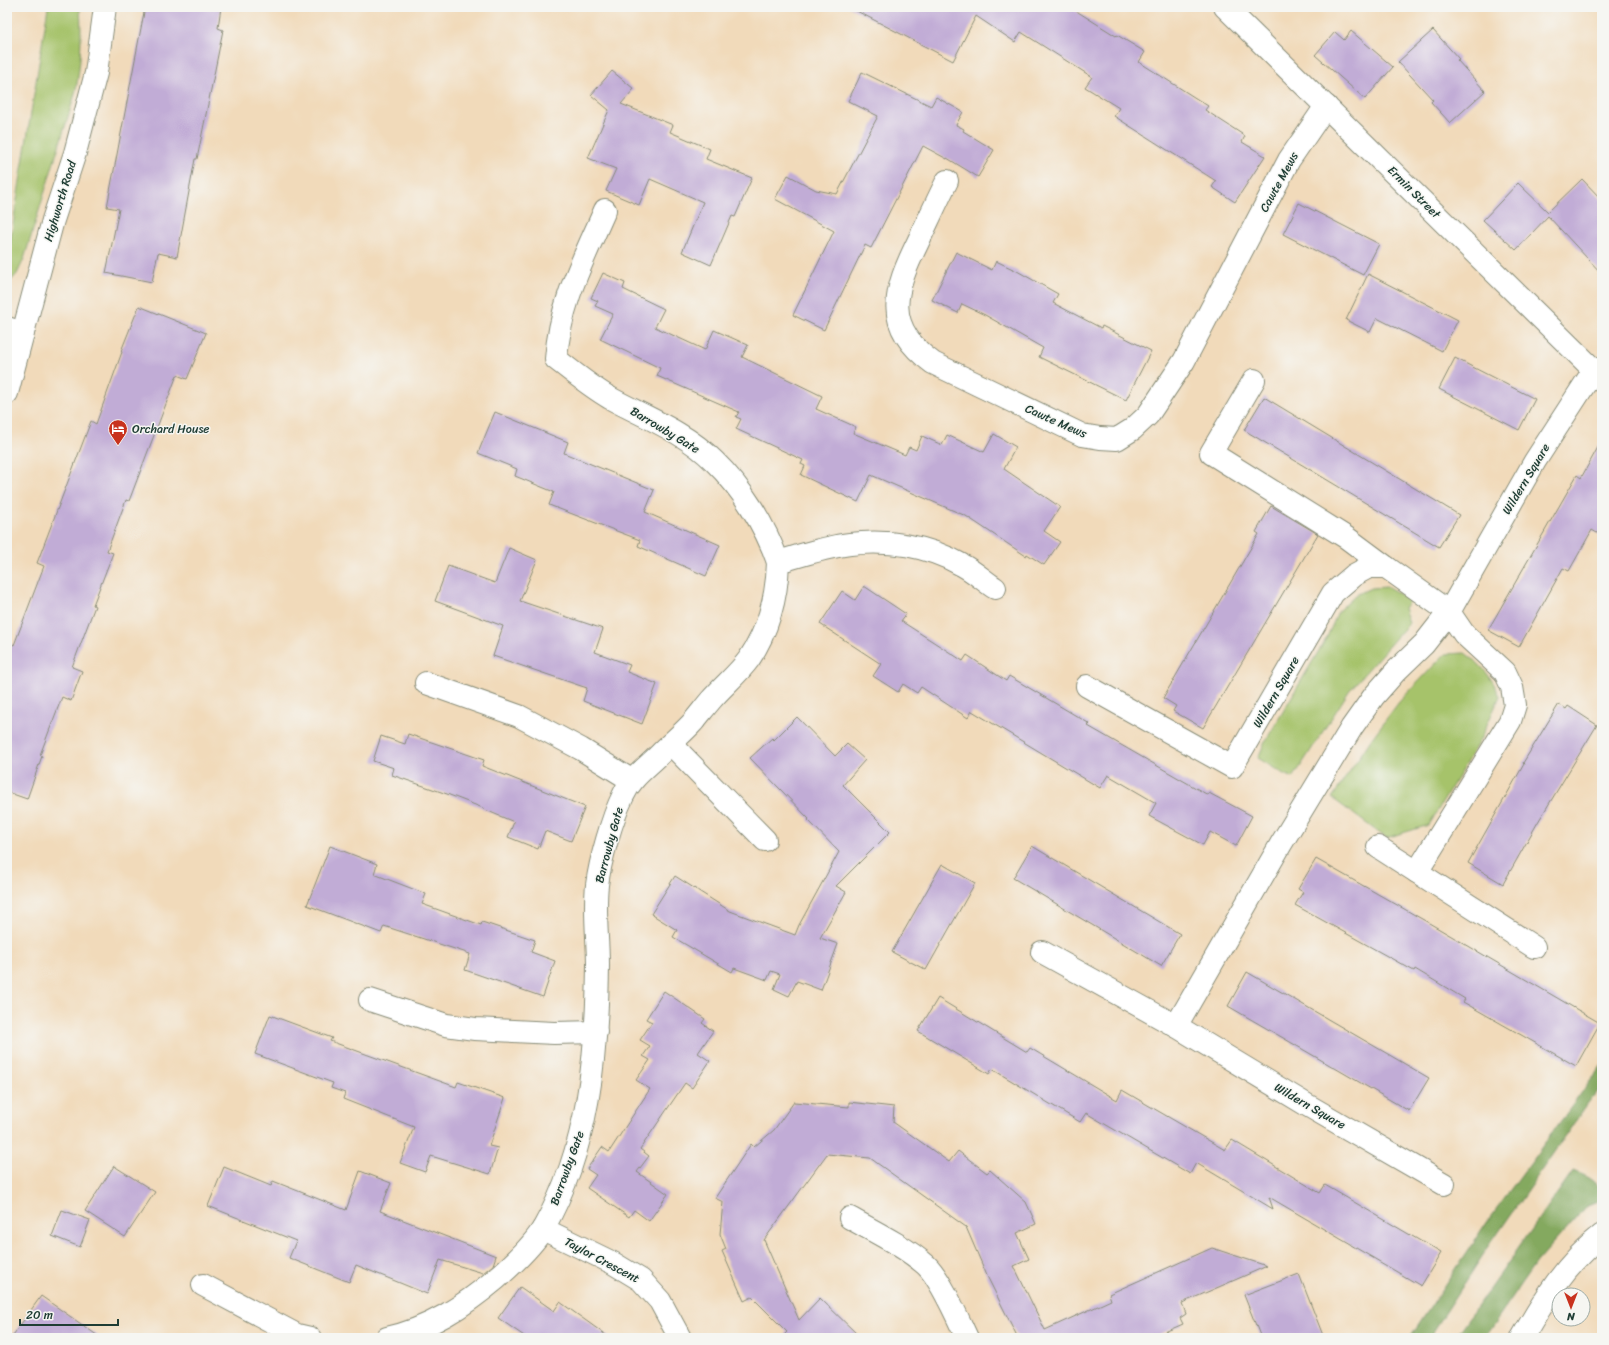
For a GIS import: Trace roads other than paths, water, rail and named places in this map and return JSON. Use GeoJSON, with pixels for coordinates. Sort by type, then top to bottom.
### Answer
{"type":"FeatureCollection","features":[{"type":"Feature","properties":{"kind":"street","name":"Highworth Road"},"geometry":{"type":"LineString","coordinates":[[7,393],[15,330],[75,153],[96,74],[105,7]]}},
{"type":"Feature","properties":{"kind":"street","name":"Ermin Street"},"geometry":{"type":"LineString","coordinates":[[1225,7],[1598,374]]}},
{"type":"Feature","properties":{"kind":"street","name":"Cawte Mews"},"geometry":{"type":"LineString","coordinates":[[947,181],[904,271],[898,293],[899,316],[902,328],[909,341],[924,356],[933,362],[1082,434],[1100,438],[1117,439],[1133,429],[1148,415],[1184,361],[1289,160],[1326,106]]}},
{"type":"Feature","properties":{"kind":"street","name":"Barrowby Gate"},"geometry":{"type":"LineString","coordinates":[[387,1338],[420,1328],[449,1314],[478,1295],[520,1256],[543,1229],[562,1190],[577,1147],[591,1084],[596,1032],[598,966],[596,913],[597,885],[611,827],[622,796],[631,780],[650,764],[692,723],[748,660],[762,636],[771,614],[778,587],[778,562],[772,542],[746,499],[713,460],[691,443],[660,424],[608,397],[556,359],[562,315],[570,288],[605,210]]}},
{"type":"Feature","properties":{"kind":"street","name":"Wildern Square"},"geometry":{"type":"LineString","coordinates":[[1176,1026],[1281,844],[1352,727],[1374,696],[1396,671],[1424,644],[1449,612],[1535,461],[1598,374]]}},
{"type":"Feature","properties":{"kind":"street"},"geometry":{"type":"LineString","coordinates":[[1254,380],[1211,453],[1347,538],[1449,612],[1464,634],[1505,672],[1512,687],[1515,705],[1510,721],[1417,872]]}},
{"type":"Feature","properties":{"kind":"street"},"geometry":{"type":"LineString","coordinates":[[778,562],[815,551],[850,544],[883,542],[937,552],[963,565],[995,588]]}},
{"type":"Feature","properties":{"kind":"street","name":"Wildern Square"},"geometry":{"type":"LineString","coordinates":[[1087,686],[1232,767],[1333,593],[1354,575],[1369,567],[1386,566]]}},
{"type":"Feature","properties":{"kind":"street"},"geometry":{"type":"LineString","coordinates":[[426,683],[519,716],[581,749],[631,780]]}},
{"type":"Feature","properties":{"kind":"street"},"geometry":{"type":"LineString","coordinates":[[671,744],[765,840]]}},
{"type":"Feature","properties":{"kind":"street"},"geometry":{"type":"LineString","coordinates":[[1378,847],[1534,947]]}},
{"type":"Feature","properties":{"kind":"street","name":"Wildern Square"},"geometry":{"type":"LineString","coordinates":[[1042,952],[1176,1026],[1307,1105],[1444,1184]]}},
{"type":"Feature","properties":{"kind":"street"},"geometry":{"type":"LineString","coordinates":[[370,1000],[446,1025],[475,1029],[531,1032],[596,1032]]}},
{"type":"Feature","properties":{"kind":"street"},"geometry":{"type":"LineString","coordinates":[[850,1218],[907,1252],[927,1266],[942,1289],[967,1338]]}},
{"type":"Feature","properties":{"kind":"street","name":"Taylor Crescent"},"geometry":{"type":"LineString","coordinates":[[543,1229],[613,1263],[641,1280],[660,1301],[680,1338]]}},
{"type":"Feature","properties":{"kind":"street"},"geometry":{"type":"LineString","coordinates":[[1522,1338],[1566,1269],[1584,1250],[1602,1235]]}},
{"type":"Feature","properties":{"kind":"street"},"geometry":{"type":"LineString","coordinates":[[203,1285],[297,1335],[310,1338]]}},
{"type":"Feature","properties":{"kind":"place","name":"Orchard House"},"geometry":{"type":"Point","coordinates":[118,446]}}]}
